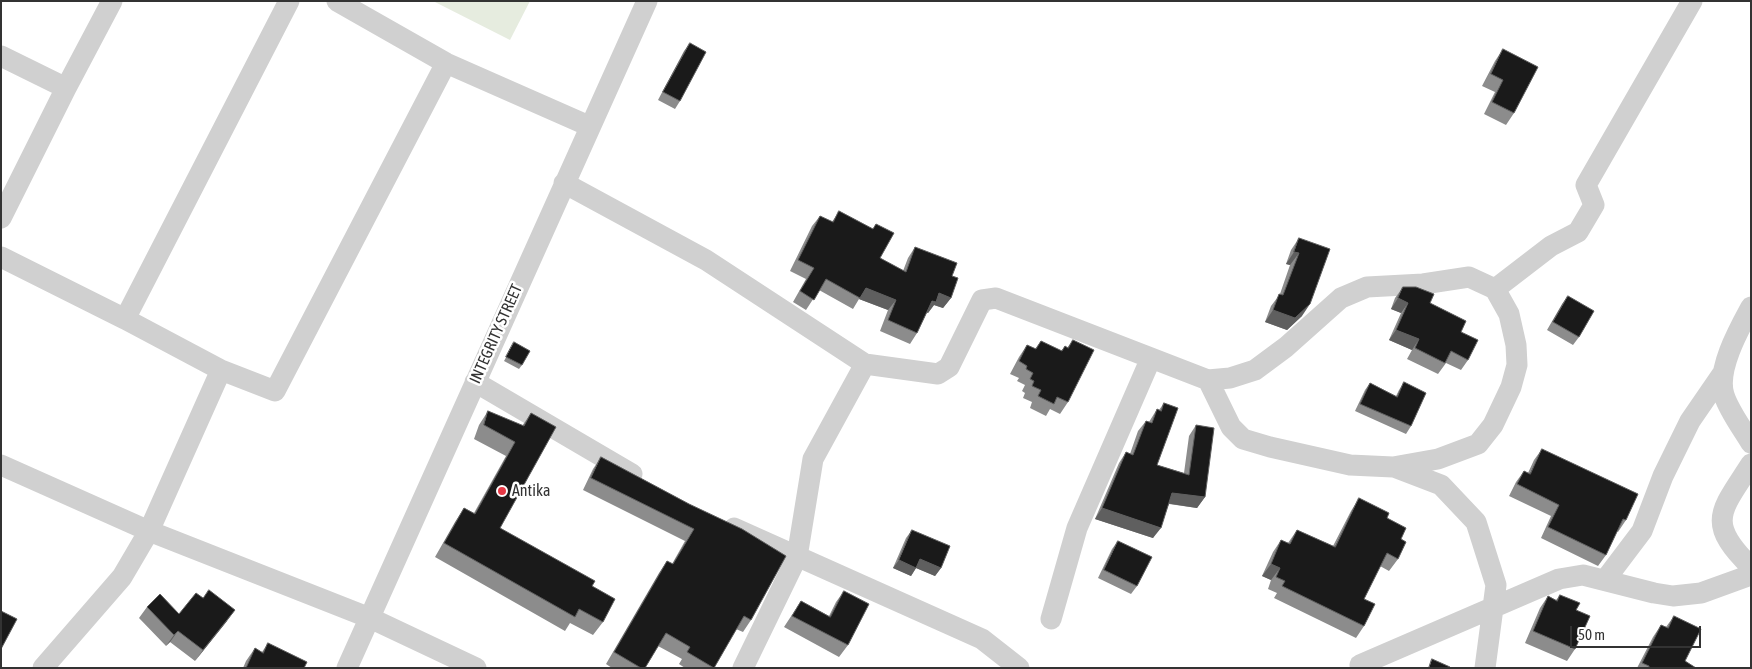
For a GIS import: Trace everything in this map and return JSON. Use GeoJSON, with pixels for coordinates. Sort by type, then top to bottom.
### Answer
{"type":"FeatureCollection","features":[{"type":"Feature","properties":{"kind":"street"},"geometry":{"type":"LineString","coordinates":[[1,218],[112,1]]}},
{"type":"Feature","properties":{"kind":"street"},"geometry":{"type":"LineString","coordinates":[[124,319],[289,1]]}},
{"type":"Feature","properties":{"kind":"street"},"geometry":{"type":"LineString","coordinates":[[338,1],[446,63],[589,126]]}},
{"type":"Feature","properties":{"kind":"street","name":"INTEGRITY STREET"},"geometry":{"type":"LineString","coordinates":[[347,668],[589,126],[647,1]]}},
{"type":"Feature","properties":{"kind":"street"},"geometry":{"type":"LineString","coordinates":[[1495,289],[1551,246],[1578,232],[1594,205],[1586,184],[1692,1]]}},
{"type":"Feature","properties":{"kind":"street"},"geometry":{"type":"LineString","coordinates":[[1,56],[66,88]]}},
{"type":"Feature","properties":{"kind":"street"},"geometry":{"type":"LineString","coordinates":[[1,257],[221,370],[274,391],[446,63]]}},
{"type":"Feature","properties":{"kind":"street"},"geometry":{"type":"LineString","coordinates":[[564,183],[706,260],[865,364],[938,374],[949,367],[982,300],[996,298],[1208,380],[1230,378],[1255,370],[1286,347],[1341,298],[1367,288],[1423,284],[1469,277],[1495,289],[1509,314],[1516,345],[1517,365],[1511,387],[1493,425],[1478,444],[1438,458],[1393,467],[1350,465],[1243,439],[1231,427],[1208,380]]}},
{"type":"Feature","properties":{"kind":"street"},"geometry":{"type":"LineString","coordinates":[[1751,307],[1726,361],[1724,372],[1724,395],[1751,442]]}},
{"type":"Feature","properties":{"kind":"street"},"geometry":{"type":"LineString","coordinates":[[1051,619],[1078,528],[1151,358]]}},
{"type":"Feature","properties":{"kind":"street"},"geometry":{"type":"LineString","coordinates":[[744,668],[797,557],[813,459],[865,364]]}},
{"type":"Feature","properties":{"kind":"street"},"geometry":{"type":"LineString","coordinates":[[43,668],[122,577],[149,531],[221,370]]}},
{"type":"Feature","properties":{"kind":"street"},"geometry":{"type":"LineString","coordinates":[[1605,580],[1642,531],[1663,476],[1690,421],[1724,372]]}},
{"type":"Feature","properties":{"kind":"street"},"geometry":{"type":"LineString","coordinates":[[475,382],[652,485]]}},
{"type":"Feature","properties":{"kind":"street"},"geometry":{"type":"LineString","coordinates":[[1751,464],[1724,507],[1721,516],[1721,525],[1734,551],[1751,567]]}},
{"type":"Feature","properties":{"kind":"street"},"geometry":{"type":"LineString","coordinates":[[1,465],[149,531],[370,618],[476,668]]}},
{"type":"Feature","properties":{"kind":"street"},"geometry":{"type":"LineString","coordinates":[[1393,467],[1441,485],[1476,522],[1496,585],[1485,668]]}},
{"type":"Feature","properties":{"kind":"street"},"geometry":{"type":"LineString","coordinates":[[712,517],[982,639],[1019,668]]}},
{"type":"Feature","properties":{"kind":"street"},"geometry":{"type":"LineString","coordinates":[[1360,665],[1559,579],[1583,575],[1673,596],[1701,594],[1751,575]]}},
{"type":"Feature","properties":{"kind":"shaded area"},"geometry":{"type":"Polygon","coordinates":[[[433,1],[530,1],[510,40],[433,1]]]}},
{"type":"Feature","properties":{"kind":"building"},"geometry":{"type":"Polygon","coordinates":[[[690,43],[706,52],[680,101],[663,92],[690,43]]]}},
{"type":"Feature","properties":{"kind":"building"},"geometry":{"type":"Polygon","coordinates":[[[1503,49],[1538,67],[1514,113],[1492,102],[1503,80],[1491,74],[1503,49]]]}},
{"type":"Feature","properties":{"kind":"building"},"geometry":{"type":"Polygon","coordinates":[[[839,211],[873,229],[876,224],[894,233],[880,258],[906,272],[915,247],[957,263],[952,276],[958,278],[951,298],[939,293],[936,302],[932,301],[917,333],[888,320],[896,300],[866,288],[860,298],[826,279],[814,300],[800,291],[814,268],[798,260],[820,216],[833,222],[839,211]]]}},
{"type":"Feature","properties":{"kind":"building"},"geometry":{"type":"Polygon","coordinates":[[[1299,238],[1330,249],[1310,304],[1295,318],[1273,310],[1279,294],[1283,295],[1299,253],[1294,252],[1299,238]]]}},
{"type":"Feature","properties":{"kind":"building"},"geometry":{"type":"Polygon","coordinates":[[[1403,287],[1416,287],[1434,294],[1430,303],[1466,321],[1461,332],[1478,340],[1468,360],[1451,351],[1445,363],[1415,348],[1419,339],[1396,330],[1408,303],[1398,298],[1403,287]]]}},
{"type":"Feature","properties":{"kind":"building"},"geometry":{"type":"Polygon","coordinates":[[[1568,296],[1594,311],[1579,337],[1553,322],[1568,296]]]}},
{"type":"Feature","properties":{"kind":"building"},"geometry":{"type":"Polygon","coordinates":[[[1073,340],[1094,350],[1068,402],[1057,397],[1054,404],[1038,396],[1041,390],[1032,386],[1034,381],[1030,379],[1033,373],[1026,369],[1027,366],[1019,361],[1027,345],[1036,349],[1041,341],[1062,351],[1065,346],[1068,348],[1073,340]]]}},
{"type":"Feature","properties":{"kind":"building"},"geometry":{"type":"Polygon","coordinates":[[[514,342],[530,351],[522,365],[506,357],[514,342]]]}},
{"type":"Feature","properties":{"kind":"building"},"geometry":{"type":"Polygon","coordinates":[[[1404,382],[1426,393],[1411,426],[1360,404],[1370,383],[1397,397],[1404,382]]]}},
{"type":"Feature","properties":{"kind":"building"},"geometry":{"type":"Polygon","coordinates":[[[1164,403],[1178,408],[1157,465],[1189,475],[1196,425],[1214,428],[1205,497],[1172,493],[1161,528],[1102,508],[1126,452],[1133,455],[1146,421],[1152,423],[1157,409],[1161,411],[1164,403]]]}},
{"type":"Feature","properties":{"kind":"building"},"geometry":{"type":"Polygon","coordinates":[[[488,411],[524,426],[531,413],[556,427],[500,528],[595,581],[592,586],[615,599],[603,622],[579,609],[575,617],[444,543],[464,508],[475,514],[515,442],[484,425],[488,411]]]}},
{"type":"Feature","properties":{"kind":"building"},"geometry":{"type":"Polygon","coordinates":[[[1542,449],[1638,494],[1626,520],[1623,519],[1606,555],[1548,527],[1559,505],[1517,484],[1524,471],[1530,474],[1542,449]]]}},
{"type":"Feature","properties":{"kind":"building"},"geometry":{"type":"Polygon","coordinates":[[[601,457],[689,504],[742,529],[786,556],[751,620],[744,616],[714,668],[687,652],[690,647],[666,633],[645,668],[641,668],[614,652],[667,561],[673,564],[694,529],[591,478],[601,457]]]}},
{"type":"Feature","properties":{"kind":"building"},"geometry":{"type":"Polygon","coordinates":[[[1359,498],[1389,513],[1387,518],[1406,528],[1401,539],[1406,542],[1398,559],[1387,553],[1364,599],[1375,604],[1364,626],[1282,586],[1285,581],[1276,577],[1280,568],[1271,564],[1281,540],[1290,544],[1297,530],[1335,547],[1359,498]]]}},
{"type":"Feature","properties":{"kind":"building"},"geometry":{"type":"Polygon","coordinates":[[[912,530],[950,546],[941,568],[920,559],[916,568],[899,560],[912,530]]]}},
{"type":"Feature","properties":{"kind":"building"},"geometry":{"type":"Polygon","coordinates":[[[1118,541],[1152,557],[1137,586],[1104,570],[1118,541]]]}},
{"type":"Feature","properties":{"kind":"building"},"geometry":{"type":"Polygon","coordinates":[[[209,590],[235,610],[203,650],[178,631],[174,635],[147,607],[160,594],[179,614],[196,593],[203,598],[209,590]]]}},
{"type":"Feature","properties":{"kind":"building"},"geometry":{"type":"Polygon","coordinates":[[[844,591],[869,604],[848,645],[792,616],[801,601],[830,617],[844,591]]]}},
{"type":"Feature","properties":{"kind":"building"},"geometry":{"type":"Polygon","coordinates":[[[1560,595],[1580,603],[1576,610],[1590,616],[1575,649],[1533,631],[1548,596],[1557,601],[1560,595]]]}},
{"type":"Feature","properties":{"kind":"building"},"geometry":{"type":"Polygon","coordinates":[[[1,611],[17,619],[1,649],[1,611]]]}},
{"type":"Feature","properties":{"kind":"building"},"geometry":{"type":"Polygon","coordinates":[[[1674,616],[1701,629],[1685,661],[1696,668],[1649,668],[1649,666],[1642,663],[1661,625],[1668,628],[1674,616]]]}},
{"type":"Feature","properties":{"kind":"building"},"geometry":{"type":"Polygon","coordinates":[[[268,643],[307,662],[304,668],[246,668],[255,648],[263,653],[268,643]]]}},
{"type":"Feature","properties":{"kind":"building"},"geometry":{"type":"Polygon","coordinates":[[[1432,659],[1450,667],[1429,668],[1432,659]]]}},
{"type":"Feature","properties":{"kind":"place","name":"Antika"},"geometry":{"type":"Point","coordinates":[502,491]}}]}
